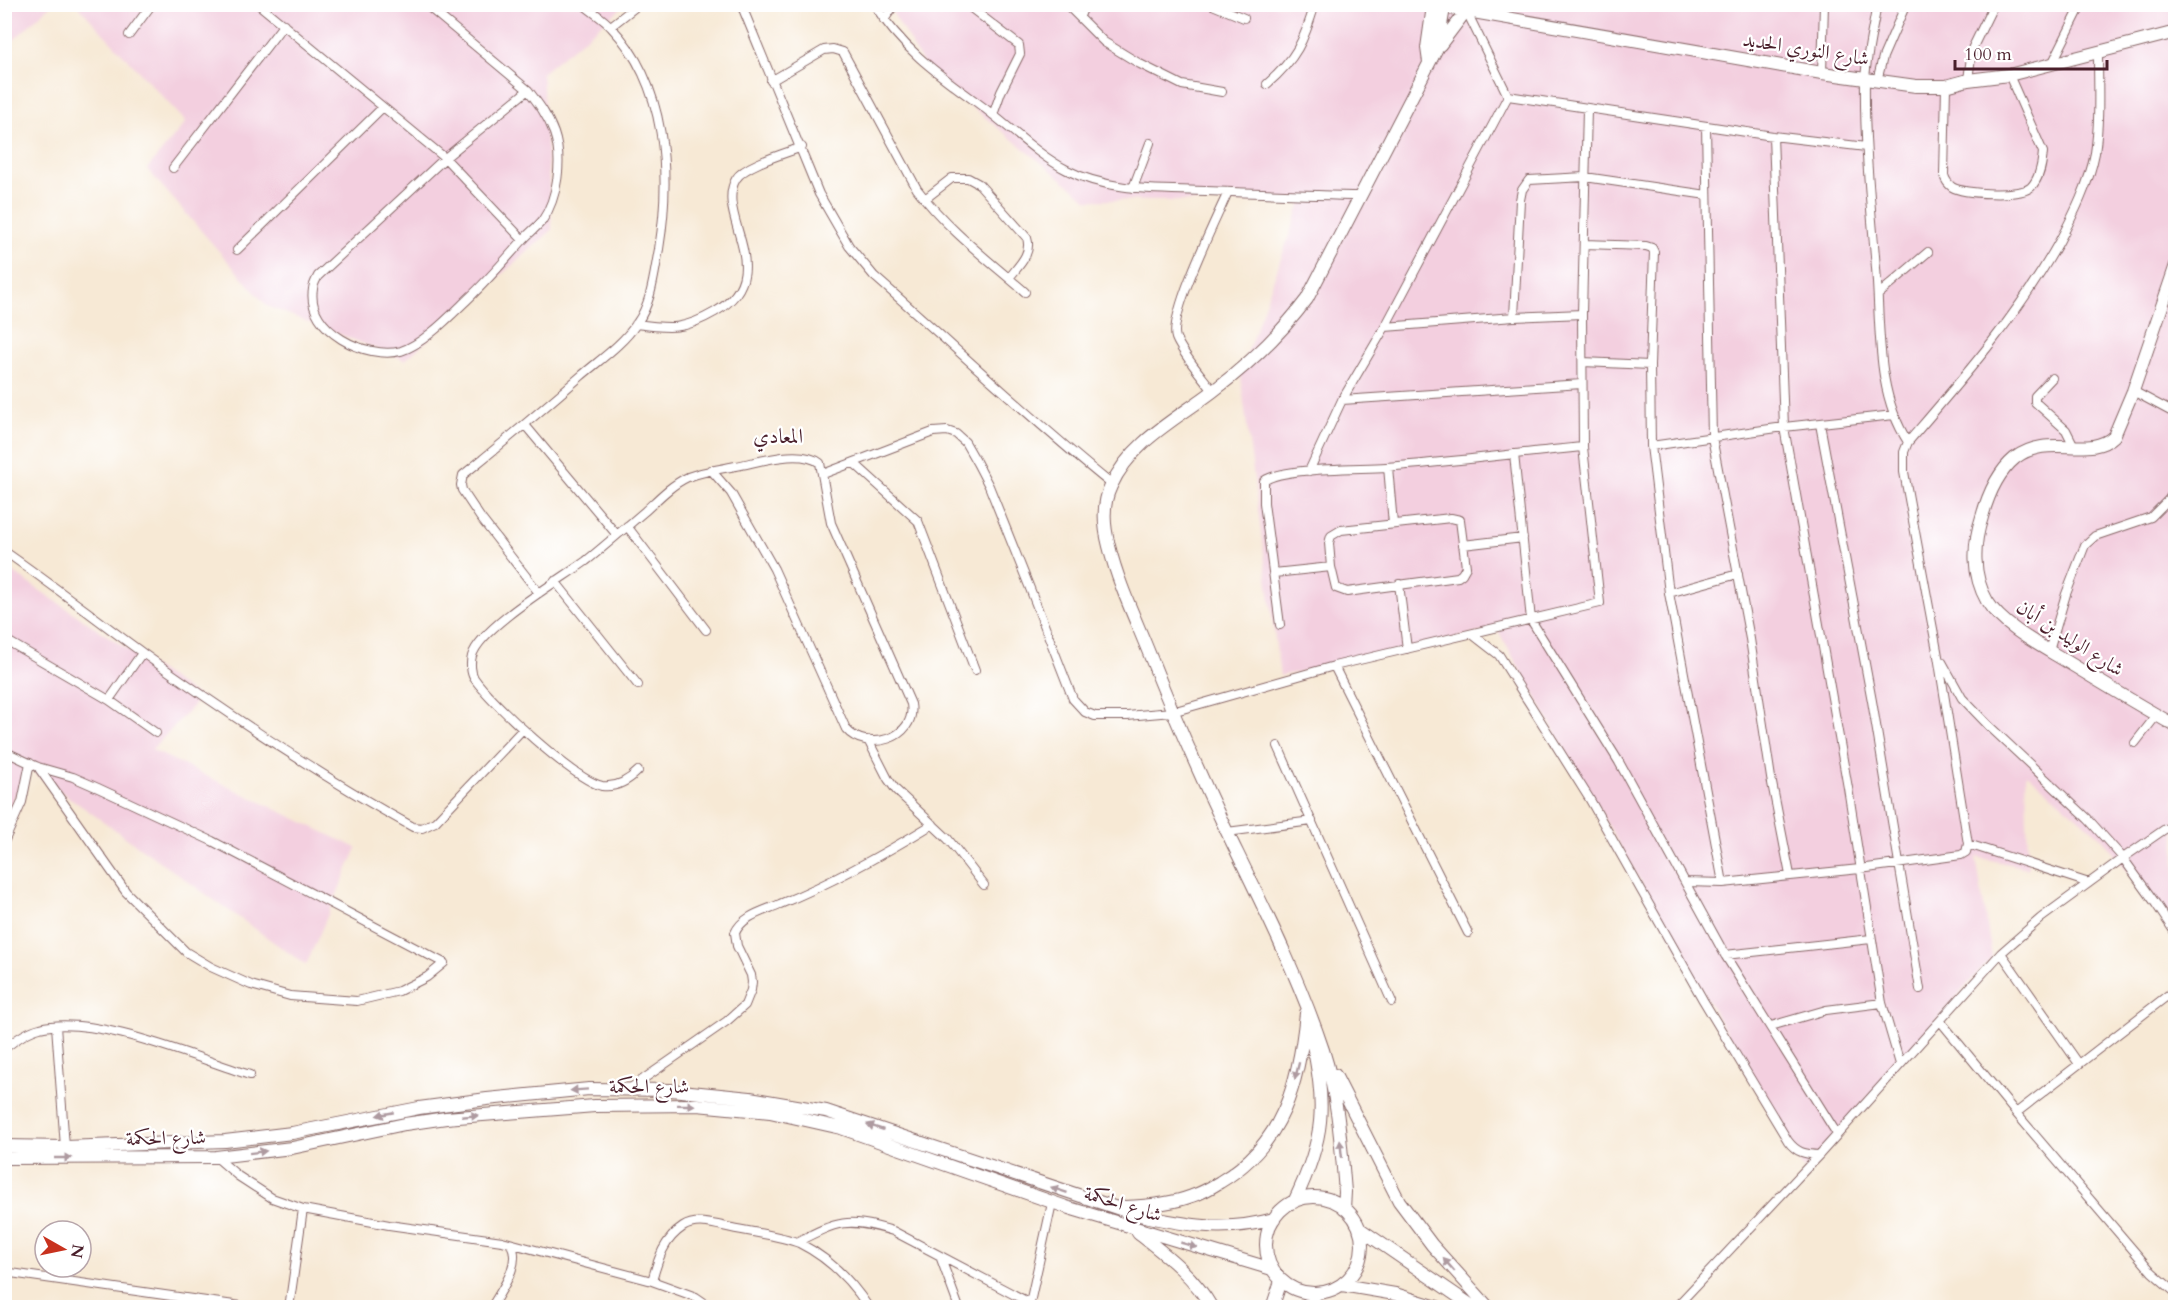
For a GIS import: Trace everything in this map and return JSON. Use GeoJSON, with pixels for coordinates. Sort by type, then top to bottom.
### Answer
{"type":"FeatureCollection","features":[{"type":"Feature","properties":{"kind":"street"},"geometry":{"type":"LineString","coordinates":[[129,35],[153,4]]}},
{"type":"Feature","properties":{"kind":"street"},"geometry":{"type":"LineString","coordinates":[[258,4],[445,158],[523,240]]}},
{"type":"Feature","properties":{"kind":"street"},"geometry":{"type":"LineString","coordinates":[[425,4],[528,90],[548,119],[555,135],[558,166],[556,186],[541,221],[496,272],[422,340],[401,351],[376,352],[356,346],[331,333],[320,318],[313,301],[313,288],[318,276],[445,158],[528,90]]}},
{"type":"Feature","properties":{"kind":"street"},"geometry":{"type":"LineString","coordinates":[[539,593],[480,517],[461,485],[463,475],[624,339],[636,324],[644,312],[655,269],[665,201],[666,167],[659,124],[640,67],[611,26],[583,4]]}},
{"type":"Feature","properties":{"kind":"street"},"geometry":{"type":"LineString","coordinates":[[611,26],[639,4]]}},
{"type":"Feature","properties":{"kind":"street"},"geometry":{"type":"LineString","coordinates":[[741,4],[819,194],[859,260],[1055,439],[1112,484]]}},
{"type":"Feature","properties":{"kind":"street"},"geometry":{"type":"LineString","coordinates":[[874,4],[884,20],[925,65],[1066,170],[1087,179],[1133,188],[1361,196]]}},
{"type":"Feature","properties":{"kind":"street"},"geometry":{"type":"LineString","coordinates":[[884,20],[895,4]]}},
{"type":"Feature","properties":{"kind":"street"},"geometry":{"type":"LineString","coordinates":[[966,4],[1019,45],[1020,54],[1001,92],[993,115]]}},
{"type":"Feature","properties":{"kind":"street"},"geometry":{"type":"LineString","coordinates":[[1066,4],[1104,42],[1140,64],[1182,86],[1222,92]]}},
{"type":"Feature","properties":{"kind":"street"},"geometry":{"type":"LineString","coordinates":[[1080,16],[1085,4]]}},
{"type":"Feature","properties":{"kind":"street"},"geometry":{"type":"LineString","coordinates":[[1210,4],[1244,18]]}},
{"type":"Feature","properties":{"kind":"street"},"geometry":{"type":"LineString","coordinates":[[1267,84],[1287,67],[1295,54],[1315,4]]}},
{"type":"Feature","properties":{"kind":"street"},"geometry":{"type":"LineString","coordinates":[[1499,16],[1508,4]]}},
{"type":"Feature","properties":{"kind":"street"},"geometry":{"type":"LineString","coordinates":[[1822,73],[1824,4]]}},
{"type":"Feature","properties":{"kind":"street"},"geometry":{"type":"LineString","coordinates":[[1877,4],[1866,147],[1879,294],[1882,366],[1894,415],[1908,441]]}},
{"type":"Feature","properties":{"kind":"street"},"geometry":{"type":"LineString","coordinates":[[1871,80],[1906,4]]}},
{"type":"Feature","properties":{"kind":"street"},"geometry":{"type":"LineString","coordinates":[[1968,80],[1972,49],[1994,4]]}},
{"type":"Feature","properties":{"kind":"street"},"geometry":{"type":"LineString","coordinates":[[2052,64],[2082,4]]}},
{"type":"Feature","properties":{"kind":"street"},"geometry":{"type":"LineString","coordinates":[[1437,6],[1437,48]]}},
{"type":"Feature","properties":{"kind":"street"},"geometry":{"type":"LineString","coordinates":[[1430,62],[1427,48],[1437,6]]}},
{"type":"Feature","properties":{"kind":"street","name":"شارع النوري الحديد"},"geometry":{"type":"LineString","coordinates":[[1437,6],[1822,73],[1916,86],[1946,86],[1968,80],[2009,75],[2175,32]]}},
{"type":"Feature","properties":{"kind":"street"},"geometry":{"type":"LineString","coordinates":[[1489,1308],[1432,1245],[1399,1201],[1386,1179],[1323,1048],[1278,939],[1172,712],[1122,587],[1109,547],[1105,512],[1107,495],[1112,484],[1122,466],[1140,445],[1213,391],[1264,349],[1307,299],[1437,48],[1466,12],[1508,96]]}},
{"type":"Feature","properties":{"kind":"street"},"geometry":{"type":"LineString","coordinates":[[173,168],[284,24]]}},
{"type":"Feature","properties":{"kind":"street"},"geometry":{"type":"LineString","coordinates":[[771,81],[825,50],[833,49],[843,52],[917,189],[961,238],[1025,292]]}},
{"type":"Feature","properties":{"kind":"street"},"geometry":{"type":"LineString","coordinates":[[1686,882],[1723,883],[1860,869],[1961,855],[1966,852],[1968,844],[1938,656],[1904,472],[1904,452],[1908,441],[1978,362],[2004,328],[2044,268],[2077,207],[2094,155],[2098,130],[2098,53]]}},
{"type":"Feature","properties":{"kind":"street"},"geometry":{"type":"LineString","coordinates":[[1946,86],[1944,175],[1946,181],[1950,186],[1962,190],[1995,193],[2024,192],[2037,178],[2043,152],[2009,75]]}},
{"type":"Feature","properties":{"kind":"street"},"geometry":{"type":"LineString","coordinates":[[1508,96],[1773,136],[1866,147]]}},
{"type":"Feature","properties":{"kind":"street"},"geometry":{"type":"LineString","coordinates":[[1309,471],[1342,400],[1385,327],[1508,96]]}},
{"type":"Feature","properties":{"kind":"street"},"geometry":{"type":"LineString","coordinates":[[237,250],[382,108]]}},
{"type":"Feature","properties":{"kind":"street"},"geometry":{"type":"LineString","coordinates":[[823,474],[933,432],[947,430],[956,434],[968,447],[989,486],[1065,682],[1078,707],[1095,716],[1172,712],[1334,666],[1600,603],[1583,447],[1582,314],[1587,109]]}},
{"type":"Feature","properties":{"kind":"street"},"geometry":{"type":"LineString","coordinates":[[1706,126],[1712,437],[1790,875]]}},
{"type":"Feature","properties":{"kind":"street"},"geometry":{"type":"LineString","coordinates":[[1773,136],[1784,427],[1848,788],[1882,1003],[1900,1064]]}},
{"type":"Feature","properties":{"kind":"street"},"geometry":{"type":"LineString","coordinates":[[1133,188],[1150,143]]}},
{"type":"Feature","properties":{"kind":"street"},"geometry":{"type":"LineString","coordinates":[[636,324],[665,328],[686,326],[729,304],[741,283],[745,262],[733,206],[734,182],[738,175],[756,165],[801,147]]}},
{"type":"Feature","properties":{"kind":"street"},"geometry":{"type":"LineString","coordinates":[[1514,317],[1520,200],[1529,180],[1586,177],[1707,195]]}},
{"type":"Feature","properties":{"kind":"street"},"geometry":{"type":"LineString","coordinates":[[925,199],[952,178],[968,178],[979,184],[1027,238],[1030,246],[1010,278]]}},
{"type":"Feature","properties":{"kind":"street"},"geometry":{"type":"LineString","coordinates":[[1213,391],[1176,337],[1175,326],[1181,303],[1228,192]]}},
{"type":"Feature","properties":{"kind":"street"},"geometry":{"type":"LineString","coordinates":[[1584,244],[1646,246],[1652,248],[1654,256],[1650,365],[1651,446],[1669,593],[1723,883]]}},
{"type":"Feature","properties":{"kind":"street"},"geometry":{"type":"LineString","coordinates":[[1879,294],[1928,252]]}},
{"type":"Feature","properties":{"kind":"street","name":"شارع الوليد بن أبان"},"geometry":{"type":"LineString","coordinates":[[2174,725],[2049,651],[2003,620],[1987,601],[1980,585],[1975,548],[1984,508],[1992,488],[2003,470],[2015,458],[2039,446],[2095,446],[2109,440],[2118,430],[2175,266]]}},
{"type":"Feature","properties":{"kind":"street"},"geometry":{"type":"LineString","coordinates":[[1385,327],[1582,314]]}},
{"type":"Feature","properties":{"kind":"street"},"geometry":{"type":"LineString","coordinates":[[1583,362],[1650,365]]}},
{"type":"Feature","properties":{"kind":"street"},"geometry":{"type":"LineString","coordinates":[[2052,378],[2036,396],[2036,402],[2067,430],[2074,446]]}},
{"type":"Feature","properties":{"kind":"street"},"geometry":{"type":"LineString","coordinates":[[1342,400],[1582,384]]}},
{"type":"Feature","properties":{"kind":"street"},"geometry":{"type":"LineString","coordinates":[[2133,391],[2175,414]]}},
{"type":"Feature","properties":{"kind":"street"},"geometry":{"type":"LineString","coordinates":[[1651,446],[1784,427],[1894,415]]}},
{"type":"Feature","properties":{"kind":"street"},"geometry":{"type":"LineString","coordinates":[[525,424],[617,535]]}},
{"type":"Feature","properties":{"kind":"street"},"geometry":{"type":"LineString","coordinates":[[1820,424],[1872,701],[1920,990]]}},
{"type":"Feature","properties":{"kind":"street"},"geometry":{"type":"LineString","coordinates":[[1280,626],[1264,503],[1264,481],[1270,477],[1309,471],[1388,467],[1583,447]]}},
{"type":"Feature","properties":{"kind":"street"},"geometry":{"type":"LineString","coordinates":[[1514,454],[1531,620],[1619,762],[1725,955],[1837,1134]]}},
{"type":"Feature","properties":{"kind":"street"},"geometry":{"type":"LineString","coordinates":[[638,771],[624,783],[604,786],[584,778],[523,729],[473,677],[471,662],[479,642],[510,614],[617,535],[678,482],[711,470],[776,458],[798,457],[818,461],[822,467],[831,523],[911,704],[911,719],[900,734],[885,740],[860,740],[846,729],[774,569],[731,493],[711,470]]}},
{"type":"Feature","properties":{"kind":"street"},"geometry":{"type":"LineString","coordinates":[[854,464],[918,521],[975,670]]}},
{"type":"Feature","properties":{"kind":"street"},"geometry":{"type":"LineString","coordinates":[[1388,467],[1394,524]]}},
{"type":"Feature","properties":{"kind":"street"},"geometry":{"type":"LineString","coordinates":[[2049,651],[2066,594],[2085,545],[2096,536],[2151,516],[2169,499],[2175,488]]}},
{"type":"Feature","properties":{"kind":"street"},"geometry":{"type":"LineString","coordinates":[[1457,518],[1462,526],[1463,545],[1466,567],[1462,574],[1443,579],[1342,592],[1334,586],[1329,543],[1335,532],[1457,518]]}},
{"type":"Feature","properties":{"kind":"street"},"geometry":{"type":"LineString","coordinates":[[627,526],[706,630]]}},
{"type":"Feature","properties":{"kind":"street"},"geometry":{"type":"LineString","coordinates":[[1463,545],[1523,538]]}},
{"type":"Feature","properties":{"kind":"street"},"geometry":{"type":"LineString","coordinates":[[4,551],[44,578],[142,653],[249,728],[413,827],[422,828],[435,822],[523,729]]}},
{"type":"Feature","properties":{"kind":"street"},"geometry":{"type":"LineString","coordinates":[[1274,573],[1331,567]]}},
{"type":"Feature","properties":{"kind":"street"},"geometry":{"type":"LineString","coordinates":[[1669,593],[1738,574]]}},
{"type":"Feature","properties":{"kind":"street"},"geometry":{"type":"LineString","coordinates":[[555,581],[638,685]]}},
{"type":"Feature","properties":{"kind":"street"},"geometry":{"type":"LineString","coordinates":[[1399,584],[1407,649]]}},
{"type":"Feature","properties":{"kind":"street"},"geometry":{"type":"LineString","coordinates":[[1473,634],[1499,655],[1577,779],[1703,1000],[1788,1141],[1799,1152],[1819,1155]]}},
{"type":"Feature","properties":{"kind":"street"},"geometry":{"type":"LineString","coordinates":[[4,639],[109,700],[156,734]]}},
{"type":"Feature","properties":{"kind":"street"},"geometry":{"type":"LineString","coordinates":[[109,700],[142,653]]}},
{"type":"Feature","properties":{"kind":"street"},"geometry":{"type":"LineString","coordinates":[[1938,656],[1962,698],[2088,819],[2122,858],[2175,934]]}},
{"type":"Feature","properties":{"kind":"street"},"geometry":{"type":"LineString","coordinates":[[1334,666],[1468,933]]}},
{"type":"Feature","properties":{"kind":"street"},"geometry":{"type":"LineString","coordinates":[[2174,725],[2175,702]]}},
{"type":"Feature","properties":{"kind":"street"},"geometry":{"type":"LineString","coordinates":[[2135,743],[2156,716]]}},
{"type":"Feature","properties":{"kind":"street"},"geometry":{"type":"LineString","coordinates":[[868,740],[888,779],[933,824],[984,885]]}},
{"type":"Feature","properties":{"kind":"street"},"geometry":{"type":"LineString","coordinates":[[1278,746],[1392,1002]]}},
{"type":"Feature","properties":{"kind":"street"},"geometry":{"type":"LineString","coordinates":[[4,751],[34,765],[73,777],[212,841],[444,963],[427,977],[399,991],[357,1001],[273,993],[211,967],[180,947],[126,892],[34,765]]}},
{"type":"Feature","properties":{"kind":"street"},"geometry":{"type":"LineString","coordinates":[[4,842],[22,802],[34,765]]}},
{"type":"Feature","properties":{"kind":"street"},"geometry":{"type":"LineString","coordinates":[[1227,832],[1312,821]]}},
{"type":"Feature","properties":{"kind":"street"},"geometry":{"type":"LineString","coordinates":[[629,1089],[727,1021],[745,1005],[752,982],[736,946],[735,933],[743,921],[813,891],[877,858],[933,824]]}},
{"type":"Feature","properties":{"kind":"street"},"geometry":{"type":"LineString","coordinates":[[1676,1308],[1941,1022],[2001,953],[2042,918],[2122,858],[2165,828],[2175,827]]}},
{"type":"Feature","properties":{"kind":"street"},"geometry":{"type":"LineString","coordinates":[[1968,844],[2089,884]]}},
{"type":"Feature","properties":{"kind":"street"},"geometry":{"type":"LineString","coordinates":[[1725,955],[1871,939]]}},
{"type":"Feature","properties":{"kind":"street"},"geometry":{"type":"LineString","coordinates":[[2001,953],[2079,1064]]}},
{"type":"Feature","properties":{"kind":"street"},"geometry":{"type":"LineString","coordinates":[[2016,1113],[2175,989]]}},
{"type":"Feature","properties":{"kind":"street"},"geometry":{"type":"LineString","coordinates":[[1294,1202],[1316,1149],[1322,1109],[1317,1064],[1302,996]]}},
{"type":"Feature","properties":{"kind":"street"},"geometry":{"type":"LineString","coordinates":[[1771,1026],[1826,1010],[1882,1003]]}},
{"type":"Feature","properties":{"kind":"street"},"geometry":{"type":"LineString","coordinates":[[1113,1208],[1157,1204],[1193,1196],[1212,1187],[1244,1166],[1272,1136],[1286,1107],[1300,1062],[1306,1013]]}},
{"type":"Feature","properties":{"kind":"street"},"geometry":{"type":"LineString","coordinates":[[1941,1022],[2152,1272],[2175,1293]]}},
{"type":"Feature","properties":{"kind":"street"},"geometry":{"type":"LineString","coordinates":[[56,1026],[65,1146]]}},
{"type":"Feature","properties":{"kind":"street"},"geometry":{"type":"LineString","coordinates":[[4,1048],[32,1031],[56,1026],[86,1026],[111,1031],[250,1076]]}},
{"type":"Feature","properties":{"kind":"street"},"geometry":{"type":"LineString","coordinates":[[1323,1048],[1339,1121],[1345,1192],[1344,1208]]}},
{"type":"Feature","properties":{"kind":"street","name":"شارع الحكمة"},"geometry":{"type":"LineString","coordinates":[[4,1146],[225,1141],[292,1133],[430,1106],[549,1092],[629,1089],[713,1093],[826,1111],[1113,1208],[1178,1223],[1234,1227],[1274,1219]]}},
{"type":"Feature","properties":{"kind":"street","name":"شارع الحكمة"},"geometry":{"type":"LineString","coordinates":[[4,1158],[216,1157],[292,1148],[405,1124],[446,1118],[595,1106],[697,1106],[770,1112],[841,1128],[1052,1203],[1272,1269]]}},
{"type":"Feature","properties":{"kind":"street"},"geometry":{"type":"LineString","coordinates":[[216,1157],[238,1176],[272,1198],[303,1209],[511,1244],[652,1281],[696,1297],[712,1308]]}},
{"type":"Feature","properties":{"kind":"street"},"geometry":{"type":"LineString","coordinates":[[1320,1197],[1344,1208],[1359,1229],[1362,1238],[1361,1256],[1354,1272],[1342,1285],[1316,1294],[1299,1291],[1281,1281],[1272,1269],[1266,1244],[1270,1226],[1280,1212],[1302,1199],[1320,1197]]}},
{"type":"Feature","properties":{"kind":"street"},"geometry":{"type":"LineString","coordinates":[[797,1242],[831,1225],[850,1222],[870,1224],[893,1231],[1032,1305],[1052,1203]]}},
{"type":"Feature","properties":{"kind":"street"},"geometry":{"type":"LineString","coordinates":[[289,1308],[303,1209]]}},
{"type":"Feature","properties":{"kind":"street"},"geometry":{"type":"LineString","coordinates":[[652,1281],[668,1239],[685,1225],[703,1222],[797,1242],[829,1261],[853,1284],[869,1308]]}},
{"type":"Feature","properties":{"kind":"street"},"geometry":{"type":"LineString","coordinates":[[1133,1228],[1193,1280],[1212,1308]]}},
{"type":"Feature","properties":{"kind":"street"},"geometry":{"type":"LineString","coordinates":[[1359,1229],[1475,1308]]}},
{"type":"Feature","properties":{"kind":"street"},"geometry":{"type":"LineString","coordinates":[[492,1308],[513,1266],[515,1251],[511,1244]]}},
{"type":"Feature","properties":{"kind":"street"},"geometry":{"type":"LineString","coordinates":[[940,1256],[959,1308]]}},
{"type":"Feature","properties":{"kind":"street"},"geometry":{"type":"LineString","coordinates":[[4,1272],[255,1308]]}},
{"type":"Feature","properties":{"kind":"street"},"geometry":{"type":"LineString","coordinates":[[1272,1308],[1281,1281]]}},
{"type":"Feature","properties":{"kind":"street"},"geometry":{"type":"LineString","coordinates":[[1342,1285],[1395,1294],[1440,1308]]}},
{"type":"Feature","properties":{"kind":"street"},"geometry":{"type":"LineString","coordinates":[[1305,1308],[1316,1294]]}},
{"type":"Feature","properties":{"kind":"shaded area"},"geometry":{"type":"Polygon","coordinates":[[[5,4],[51,4],[51,5],[5,48],[5,4]]]}},
{"type":"Feature","properties":{"kind":"shaded area"},"geometry":{"type":"Polygon","coordinates":[[[77,5],[625,5],[542,73],[552,230],[405,360],[267,306],[147,169],[186,122],[77,5]]]}},
{"type":"Feature","properties":{"kind":"shaded area"},"geometry":{"type":"Polygon","coordinates":[[[888,5],[2175,5],[2175,936],[2102,838],[2026,773],[2028,868],[1976,857],[1992,957],[1804,1170],[1497,629],[1280,676],[1240,373],[1301,203],[1088,200],[928,72],[888,5]]]}},
{"type":"Feature","properties":{"kind":"shaded area"},"geometry":{"type":"Polygon","coordinates":[[[5,567],[200,698],[152,750],[357,848],[306,965],[29,769],[5,816],[5,567]]]}},
{"type":"Feature","properties":{"kind":"district","name":"المعادي"},"geometry":{"type":"Point","coordinates":[778,436]}}]}
